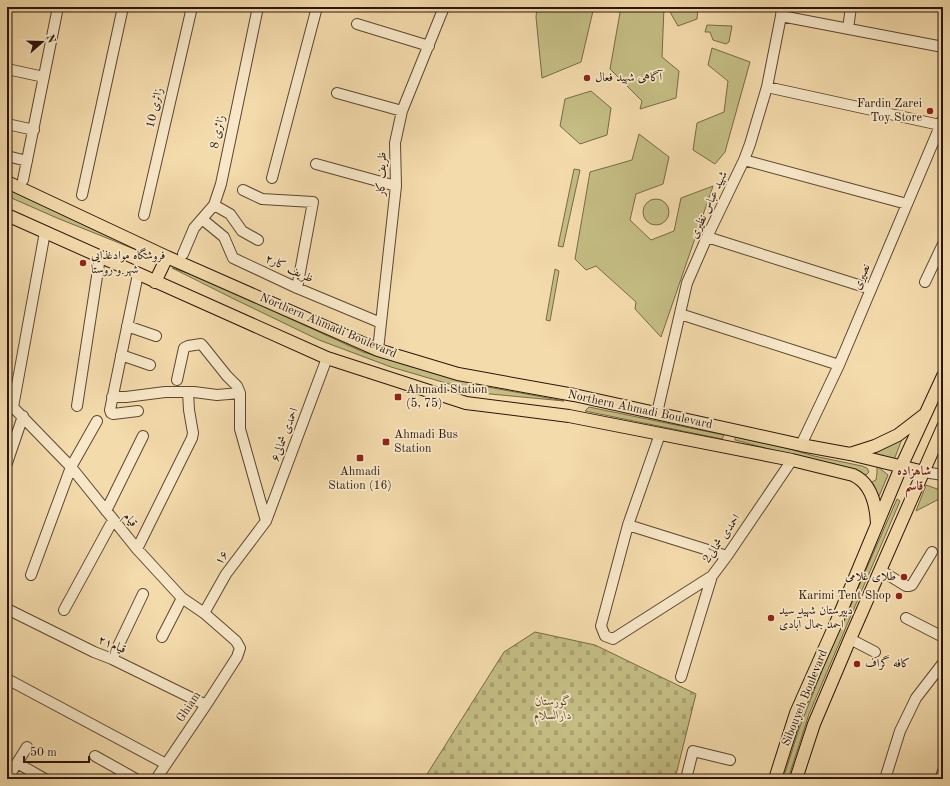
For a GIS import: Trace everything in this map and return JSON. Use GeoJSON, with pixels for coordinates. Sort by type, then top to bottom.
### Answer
{"type":"FeatureCollection","features":[{"type":"Feature","properties":{"kind":"main road","name":"Northern Ahmadi Boulevard"},"geometry":{"type":"LineString","coordinates":[[7,182],[167,257],[378,350],[458,374],[574,395],[801,445],[850,454],[924,472]]}},
{"type":"Feature","properties":{"kind":"main road","name":"Northern Ahmadi Boulevard"},"geometry":{"type":"LineString","coordinates":[[7,215],[327,358],[466,402],[569,416],[792,460],[845,472],[860,478],[865,483],[876,509],[877,523]]}},
{"type":"Feature","properties":{"kind":"main road"},"geometry":{"type":"LineString","coordinates":[[155,282],[167,257]]}},
{"type":"Feature","properties":{"kind":"main road","name":"Sibouyeh Boulevard"},"geometry":{"type":"LineString","coordinates":[[775,779],[796,713],[836,623],[901,467],[943,376]]}},
{"type":"Feature","properties":{"kind":"main road"},"geometry":{"type":"LineString","coordinates":[[569,416],[574,395]]}},
{"type":"Feature","properties":{"kind":"main road"},"geometry":{"type":"LineString","coordinates":[[850,454],[875,446],[898,435],[926,414]]}},
{"type":"Feature","properties":{"kind":"main road","name":"Sibouyeh Boulevard"},"geometry":{"type":"LineString","coordinates":[[796,779],[814,724],[943,427]]}},
{"type":"Feature","properties":{"kind":"street"},"geometry":{"type":"LineString","coordinates":[[82,195],[123,7]]}},
{"type":"Feature","properties":{"kind":"street","name":"10 زائری"},"geometry":{"type":"LineString","coordinates":[[144,215],[192,7]]}},
{"type":"Feature","properties":{"kind":"street","name":"8 زائری"},"geometry":{"type":"LineString","coordinates":[[183,254],[194,228],[214,206],[221,184],[258,7]]}},
{"type":"Feature","properties":{"kind":"street"},"geometry":{"type":"LineString","coordinates":[[272,178],[317,7]]}},
{"type":"Feature","properties":{"kind":"street","name":"ظریف کار"},"geometry":{"type":"LineString","coordinates":[[378,350],[396,186],[396,143],[402,111],[444,7]]}},
{"type":"Feature","properties":{"kind":"street"},"geometry":{"type":"LineString","coordinates":[[848,29],[851,7]]}},
{"type":"Feature","properties":{"kind":"street"},"geometry":{"type":"LineString","coordinates":[[23,180],[44,77],[55,8]]}},
{"type":"Feature","properties":{"kind":"street"},"geometry":{"type":"LineString","coordinates":[[781,11],[848,29],[943,47]]}},
{"type":"Feature","properties":{"kind":"street","name":"شهید عباس نظیری"},"geometry":{"type":"LineString","coordinates":[[657,413],[687,283],[744,160],[767,87],[781,11]]}},
{"type":"Feature","properties":{"kind":"street"},"geometry":{"type":"LineString","coordinates":[[357,24],[429,46]]}},
{"type":"Feature","properties":{"kind":"street"},"geometry":{"type":"LineString","coordinates":[[7,69],[44,77]]}},
{"type":"Feature","properties":{"kind":"street"},"geometry":{"type":"LineString","coordinates":[[767,87],[942,122]]}},
{"type":"Feature","properties":{"kind":"street"},"geometry":{"type":"LineString","coordinates":[[337,93],[402,111]]}},
{"type":"Feature","properties":{"kind":"street","name":"نصیری"},"geometry":{"type":"LineString","coordinates":[[801,445],[839,365],[942,122]]}},
{"type":"Feature","properties":{"kind":"street"},"geometry":{"type":"LineString","coordinates":[[7,124],[34,130]]}},
{"type":"Feature","properties":{"kind":"street"},"geometry":{"type":"LineString","coordinates":[[7,156],[28,161]]}},
{"type":"Feature","properties":{"kind":"street"},"geometry":{"type":"LineString","coordinates":[[744,160],[908,204]]}},
{"type":"Feature","properties":{"kind":"street"},"geometry":{"type":"LineString","coordinates":[[316,164],[396,186]]}},
{"type":"Feature","properties":{"kind":"street"},"geometry":{"type":"LineString","coordinates":[[243,190],[262,199],[313,202],[297,288]]}},
{"type":"Feature","properties":{"kind":"street"},"geometry":{"type":"LineString","coordinates":[[214,206],[230,214],[242,231],[258,240]]}},
{"type":"Feature","properties":{"kind":"street","name":"۲ظریف کار"},"geometry":{"type":"LineString","coordinates":[[202,219],[224,237],[233,258],[297,288],[381,323]]}},
{"type":"Feature","properties":{"kind":"street"},"geometry":{"type":"LineString","coordinates":[[10,404],[45,232]]}},
{"type":"Feature","properties":{"kind":"street"},"geometry":{"type":"LineString","coordinates":[[707,237],[871,289]]}},
{"type":"Feature","properties":{"kind":"street"},"geometry":{"type":"LineString","coordinates":[[925,282],[942,248]]}},
{"type":"Feature","properties":{"kind":"street"},"geometry":{"type":"LineString","coordinates":[[77,406],[100,257]]}},
{"type":"Feature","properties":{"kind":"street"},"geometry":{"type":"LineString","coordinates":[[138,274],[110,410],[113,414],[138,411]]}},
{"type":"Feature","properties":{"kind":"street"},"geometry":{"type":"LineString","coordinates":[[680,314],[839,365]]}},
{"type":"Feature","properties":{"kind":"street"},"geometry":{"type":"LineString","coordinates":[[127,326],[156,336]]}},
{"type":"Feature","properties":{"kind":"street"},"geometry":{"type":"LineString","coordinates":[[177,380],[185,347],[200,344],[237,386],[240,393],[240,429],[266,521]]}},
{"type":"Feature","properties":{"kind":"street"},"geometry":{"type":"LineString","coordinates":[[121,355],[150,365]]}},
{"type":"Feature","properties":{"kind":"street","name":"احمدی شمالی۶"},"geometry":{"type":"LineString","coordinates":[[266,521],[327,358]]}},
{"type":"Feature","properties":{"kind":"street"},"geometry":{"type":"LineString","coordinates":[[112,397],[126,398],[165,392],[194,392],[217,395],[240,393]]}},
{"type":"Feature","properties":{"kind":"street"},"geometry":{"type":"LineString","coordinates":[[137,549],[192,438],[193,433],[188,410],[188,392]]}},
{"type":"Feature","properties":{"kind":"street","name":"قیام"},"geometry":{"type":"LineString","coordinates":[[10,404],[71,467],[137,549],[182,598],[204,613]]}},
{"type":"Feature","properties":{"kind":"street"},"geometry":{"type":"LineString","coordinates":[[7,463],[23,416]]}},
{"type":"Feature","properties":{"kind":"street"},"geometry":{"type":"LineString","coordinates":[[31,575],[71,467],[97,421]]}},
{"type":"Feature","properties":{"kind":"street"},"geometry":{"type":"LineString","coordinates":[[660,434],[628,525],[727,556]]}},
{"type":"Feature","properties":{"kind":"street"},"geometry":{"type":"LineString","coordinates":[[106,511],[143,436]]}},
{"type":"Feature","properties":{"kind":"street","name":"2احمدی شمالی"},"geometry":{"type":"LineString","coordinates":[[628,525],[601,626],[605,636],[613,640],[712,576],[792,460]]}},
{"type":"Feature","properties":{"kind":"street"},"geometry":{"type":"LineString","coordinates":[[924,472],[943,475]]}},
{"type":"Feature","properties":{"kind":"street"},"geometry":{"type":"LineString","coordinates":[[64,610],[113,520]]}},
{"type":"Feature","properties":{"kind":"street","name":"۱۶"},"geometry":{"type":"LineString","coordinates":[[204,613],[226,574],[266,521]]}},
{"type":"Feature","properties":{"kind":"street"},"geometry":{"type":"LineString","coordinates":[[880,570],[906,586],[912,585],[932,552]]}},
{"type":"Feature","properties":{"kind":"street"},"geometry":{"type":"LineString","coordinates":[[681,677],[712,576]]}},
{"type":"Feature","properties":{"kind":"street"},"geometry":{"type":"LineString","coordinates":[[112,659],[143,594]]}},
{"type":"Feature","properties":{"kind":"street"},"geometry":{"type":"LineString","coordinates":[[162,637],[182,598]]}},
{"type":"Feature","properties":{"kind":"street","name":"قیام۲۱"},"geometry":{"type":"LineString","coordinates":[[7,609],[206,706]]}},
{"type":"Feature","properties":{"kind":"street","name":"Ghiam"},"geometry":{"type":"LineString","coordinates":[[156,779],[206,706],[237,657],[240,648],[236,641],[204,613]]}},
{"type":"Feature","properties":{"kind":"street"},"geometry":{"type":"LineString","coordinates":[[906,618],[943,637]]}},
{"type":"Feature","properties":{"kind":"street"},"geometry":{"type":"LineString","coordinates":[[850,639],[875,652]]}},
{"type":"Feature","properties":{"kind":"street"},"geometry":{"type":"LineString","coordinates":[[885,779],[900,731],[916,698],[943,663]]}},
{"type":"Feature","properties":{"kind":"street"},"geometry":{"type":"LineString","coordinates":[[7,680],[166,764]]}},
{"type":"Feature","properties":{"kind":"street"},"geometry":{"type":"LineString","coordinates":[[7,779],[27,747]]}},
{"type":"Feature","properties":{"kind":"street"},"geometry":{"type":"LineString","coordinates":[[686,779],[693,751],[730,760]]}},
{"type":"Feature","properties":{"kind":"street"},"geometry":{"type":"LineString","coordinates":[[95,756],[136,779]]}},
{"type":"Feature","properties":{"kind":"street"},"geometry":{"type":"LineString","coordinates":[[17,763],[45,779]]}},
{"type":"Feature","properties":{"kind":"street"},"geometry":{"type":"LineString","coordinates":[[940,779],[943,771]]}},
{"type":"Feature","properties":{"kind":"green space"},"geometry":{"type":"Polygon","coordinates":[[[537,7],[591,7],[593,11],[581,62],[542,78],[536,17],[537,7]]]}},
{"type":"Feature","properties":{"kind":"green space"},"geometry":{"type":"Polygon","coordinates":[[[621,7],[664,7],[662,57],[679,71],[676,98],[640,109],[642,101],[610,69],[621,7]]]}},
{"type":"Feature","properties":{"kind":"green space"},"geometry":{"type":"Polygon","coordinates":[[[672,7],[698,7],[697,19],[678,26],[670,12],[672,7]]]}},
{"type":"Feature","properties":{"kind":"green space"},"geometry":{"type":"Polygon","coordinates":[[[707,25],[732,26],[729,42],[726,44],[713,40],[710,32],[705,32],[707,25]]]}},
{"type":"Feature","properties":{"kind":"green space"},"geometry":{"type":"Polygon","coordinates":[[[712,48],[750,62],[725,152],[715,164],[693,150],[697,123],[724,112],[728,81],[708,65],[712,48]]]}},
{"type":"Feature","properties":{"kind":"green space"},"geometry":{"type":"Polygon","coordinates":[[[591,91],[611,108],[607,135],[580,144],[560,126],[565,99],[591,91]]]}},
{"type":"Feature","properties":{"kind":"green space"},"geometry":{"type":"Polygon","coordinates":[[[639,134],[669,157],[663,184],[636,194],[630,220],[651,240],[674,231],[681,198],[713,186],[661,337],[635,309],[636,302],[596,266],[586,270],[575,259],[590,172],[632,160],[639,134]]]}},
{"type":"Feature","properties":{"kind":"green space"},"geometry":{"type":"Polygon","coordinates":[[[574,169],[580,170],[563,247],[558,246],[574,169]]]}},
{"type":"Feature","properties":{"kind":"green space"},"geometry":{"type":"Polygon","coordinates":[[[7,189],[149,255],[7,196],[7,189]]]}},
{"type":"Feature","properties":{"kind":"green space"},"geometry":{"type":"Polygon","coordinates":[[[656,199],[665,203],[669,212],[665,221],[656,225],[647,221],[643,212],[647,203],[656,199]]]}},
{"type":"Feature","properties":{"kind":"green space"},"geometry":{"type":"Polygon","coordinates":[[[172,268],[194,275],[363,352],[488,387],[564,401],[480,393],[391,367],[319,340],[172,268]]]}},
{"type":"Feature","properties":{"kind":"green space"},"geometry":{"type":"Polygon","coordinates":[[[555,269],[559,271],[550,321],[546,320],[555,269]]]}},
{"type":"Feature","properties":{"kind":"green space"},"geometry":{"type":"Polygon","coordinates":[[[589,407],[724,435],[722,439],[585,411],[589,407]]]}},
{"type":"Feature","properties":{"kind":"green space"},"geometry":{"type":"Polygon","coordinates":[[[735,437],[862,466],[867,468],[869,472],[866,475],[735,440],[735,437]]]}},
{"type":"Feature","properties":{"kind":"green space"},"geometry":{"type":"Polygon","coordinates":[[[902,439],[894,460],[872,455],[902,439]]]}},
{"type":"Feature","properties":{"kind":"green space"},"geometry":{"type":"Polygon","coordinates":[[[877,466],[888,475],[877,501],[868,484],[876,480],[877,466]]]}},
{"type":"Feature","properties":{"kind":"green space"},"geometry":{"type":"Polygon","coordinates":[[[926,485],[943,491],[943,497],[916,511],[926,485]]]}},
{"type":"Feature","properties":{"kind":"green space"},"geometry":{"type":"Polygon","coordinates":[[[897,499],[900,501],[809,714],[788,779],[783,779],[799,729],[823,668],[897,499]]]}},
{"type":"Feature","properties":{"kind":"green space","name":"گورستان دارالسلام"},"geometry":{"type":"Polygon","coordinates":[[[535,632],[595,645],[696,694],[675,779],[424,779],[504,652],[535,632]]]}},
{"type":"Feature","properties":{"kind":"place","name":"آگاهی شهید فعال"},"geometry":{"type":"Point","coordinates":[587,78]}},
{"type":"Feature","properties":{"kind":"place","name":"Fardin Zarei Toy Store"},"geometry":{"type":"Point","coordinates":[930,111]}},
{"type":"Feature","properties":{"kind":"place","name":"فروشگاه موادغذایی شهر و روستا"},"geometry":{"type":"Point","coordinates":[83,263]}},
{"type":"Feature","properties":{"kind":"place","name":"Ahmadi Station (5, 75)"},"geometry":{"type":"Point","coordinates":[398,397]}},
{"type":"Feature","properties":{"kind":"place","name":"Ahmadi Bus Station"},"geometry":{"type":"Point","coordinates":[386,442]}},
{"type":"Feature","properties":{"kind":"place","name":"Ahmadi Station (16)"},"geometry":{"type":"Point","coordinates":[360,458]}},
{"type":"Feature","properties":{"kind":"place","name":"طلای غلامی"},"geometry":{"type":"Point","coordinates":[904,577]}},
{"type":"Feature","properties":{"kind":"place","name":"Karimi Tent Shop"},"geometry":{"type":"Point","coordinates":[899,596]}},
{"type":"Feature","properties":{"kind":"place","name":"دبیرستان شهید سید احمد جمال آبادی"},"geometry":{"type":"Point","coordinates":[771,618]}},
{"type":"Feature","properties":{"kind":"place","name":"کافه گراف"},"geometry":{"type":"Point","coordinates":[857,664]}},
{"type":"Feature","properties":{"kind":"district","name":"شاهزاده قاسم"},"geometry":{"type":"Point","coordinates":[914,478]}}]}
